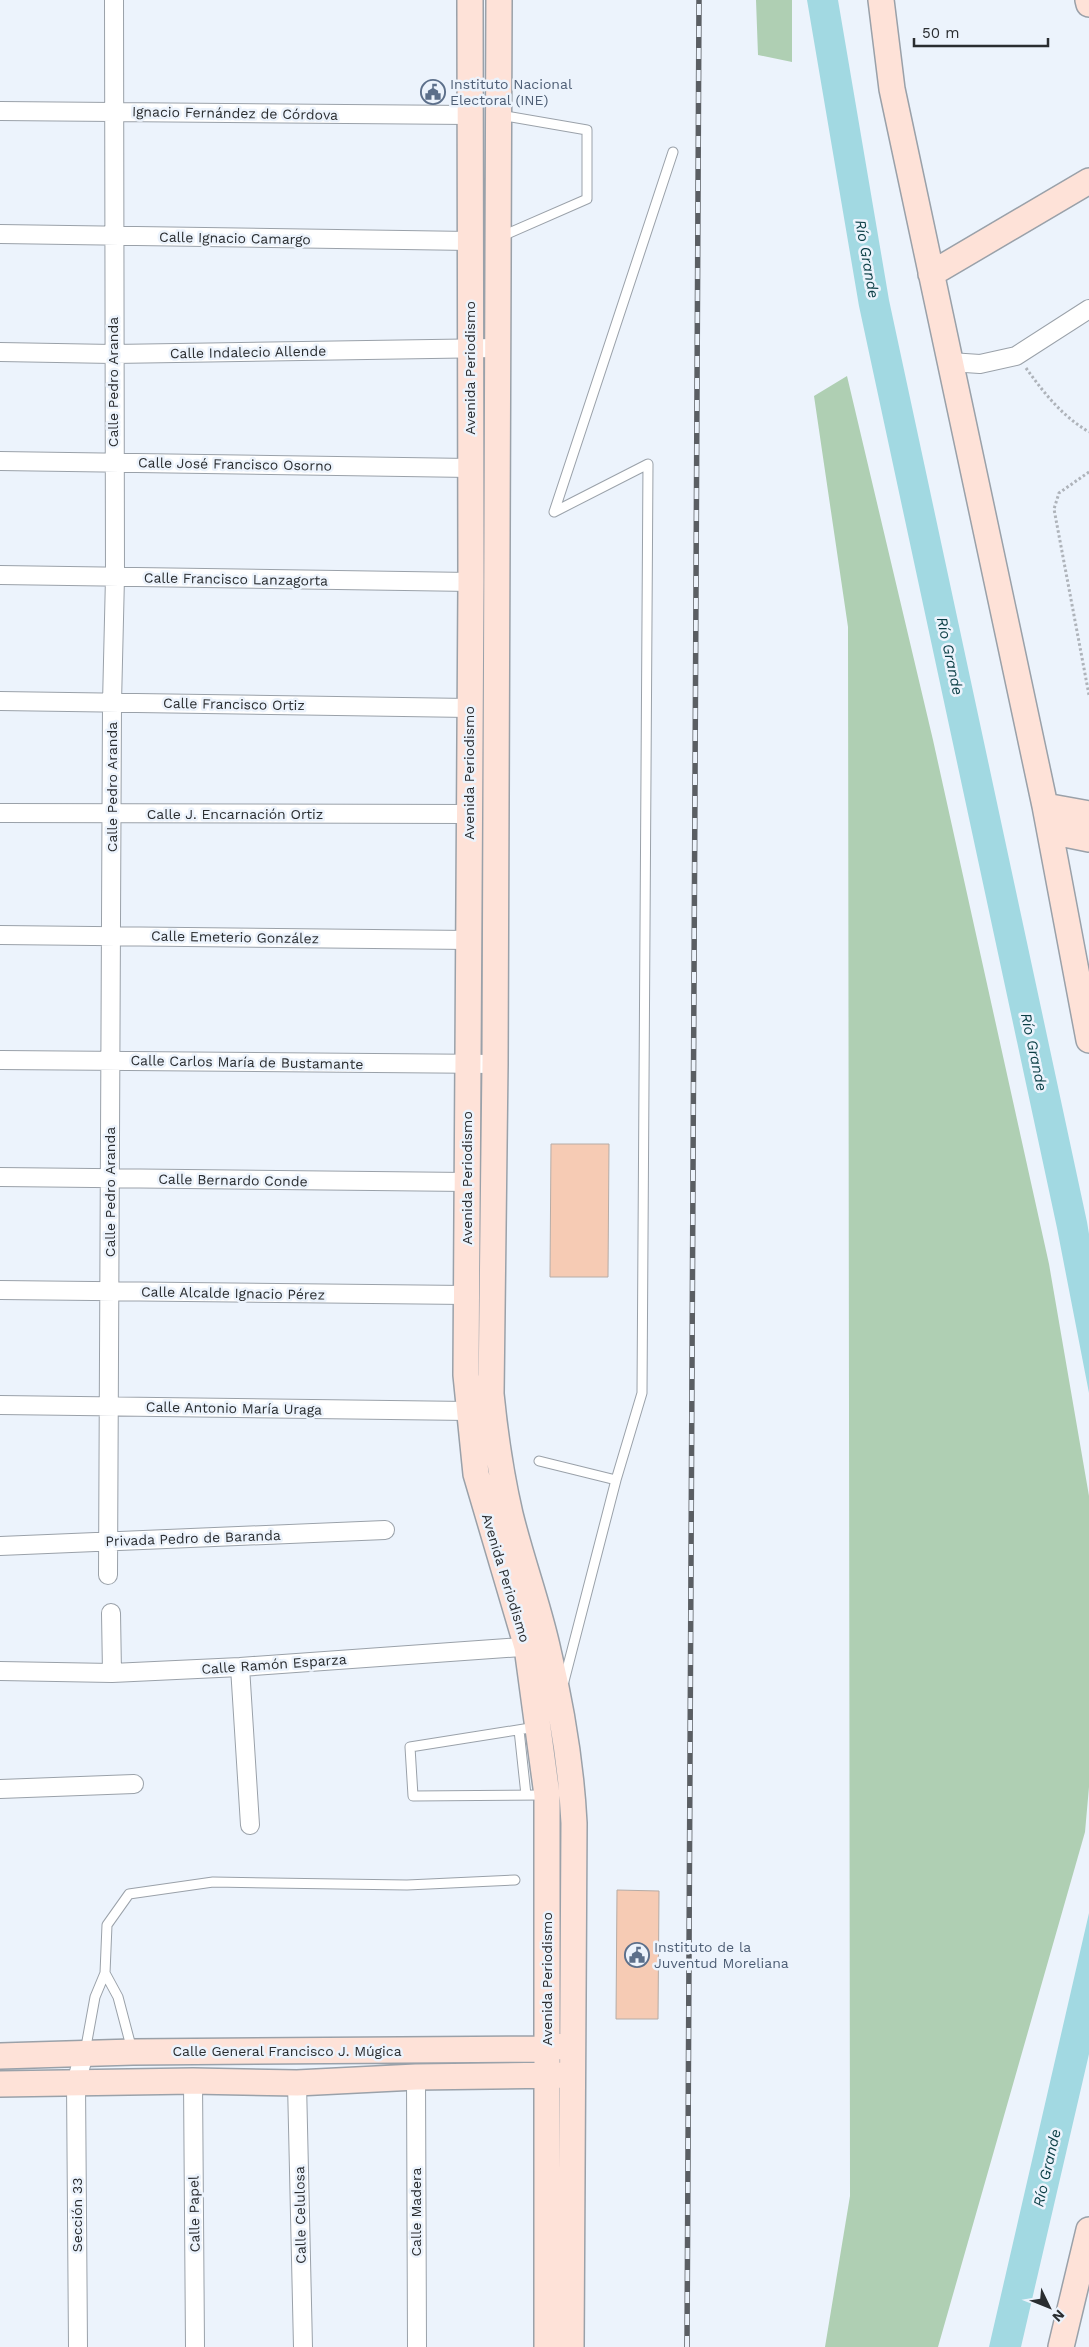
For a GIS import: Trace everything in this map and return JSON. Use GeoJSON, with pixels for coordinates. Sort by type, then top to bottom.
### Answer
{"type":"FeatureCollection","features":[{"type":"Feature","properties":{"kind":"street","name":"Calle Pedro Aranda"},"geometry":{"type":"LineString","coordinates":[[108,1575],[112,703],[115,577],[113,354],[114,0]]}},
{"type":"Feature","properties":{"kind":"street","name":"Avenida Periodismo"},"geometry":{"type":"LineString","coordinates":[[470,0],[471,582],[466,1296],[468,1411],[476,1474],[485,1510],[537,1646]]}},
{"type":"Feature","properties":{"kind":"street","name":"Avenida Periodismo"},"geometry":{"type":"LineString","coordinates":[[499,0],[496,348],[495,1064],[490,1394],[496,1438],[537,1646],[547,1722],[573,2044],[571,2347]]}},
{"type":"Feature","properties":{"kind":"street"},"geometry":{"type":"LineString","coordinates":[[881,0],[892,89],[1045,806],[1071,835]]}},
{"type":"Feature","properties":{"kind":"street"},"geometry":{"type":"LineString","coordinates":[[1088,0],[1089,4]]}},
{"type":"Feature","properties":{"kind":"street","name":"Ignacio Fernández de Córdova"},"geometry":{"type":"LineString","coordinates":[[0,111],[469,115]]}},
{"type":"Feature","properties":{"kind":"street"},"geometry":{"type":"LineString","coordinates":[[931,274],[1089,181]]}},
{"type":"Feature","properties":{"kind":"street","name":"Calle Ignacio Camargo"},"geometry":{"type":"LineString","coordinates":[[0,234],[470,241]]}},
{"type":"Feature","properties":{"kind":"street"},"geometry":{"type":"LineString","coordinates":[[950,362],[980,364],[1016,356],[1089,309]]}},
{"type":"Feature","properties":{"kind":"street","name":"Calle Indalecio Allende"},"geometry":{"type":"LineString","coordinates":[[0,352],[113,354],[496,348]]}},
{"type":"Feature","properties":{"kind":"street","name":"Calle José Francisco Osorno"},"geometry":{"type":"LineString","coordinates":[[0,461],[470,468]]}},
{"type":"Feature","properties":{"kind":"street","name":"Calle Francisco Lanzagorta"},"geometry":{"type":"LineString","coordinates":[[0,575],[471,582]]}},
{"type":"Feature","properties":{"kind":"street","name":"Calle Francisco Ortiz"},"geometry":{"type":"LineString","coordinates":[[0,701],[469,708]]}},
{"type":"Feature","properties":{"kind":"street"},"geometry":{"type":"LineString","coordinates":[[1045,806],[1080,812],[1071,835],[1089,1040]]}},
{"type":"Feature","properties":{"kind":"street","name":"Calle J. Encarnación Ortiz"},"geometry":{"type":"LineString","coordinates":[[0,813],[469,814]]}},
{"type":"Feature","properties":{"kind":"street","name":"Calle Emeterio González"},"geometry":{"type":"LineString","coordinates":[[0,935],[469,940]]}},
{"type":"Feature","properties":{"kind":"street","name":"Calle Carlos María de Bustamante"},"geometry":{"type":"LineString","coordinates":[[0,1060],[495,1064]]}},
{"type":"Feature","properties":{"kind":"street","name":"Calle Bernardo Conde"},"geometry":{"type":"LineString","coordinates":[[0,1177],[467,1182]]}},
{"type":"Feature","properties":{"kind":"street","name":"Calle Alcalde Ignacio Pérez"},"geometry":{"type":"LineString","coordinates":[[0,1290],[466,1296]]}},
{"type":"Feature","properties":{"kind":"street","name":"Calle Antonio María Uraga"},"geometry":{"type":"LineString","coordinates":[[0,1405],[468,1411]]}},
{"type":"Feature","properties":{"kind":"street","name":"Privada Pedro de Baranda"},"geometry":{"type":"LineString","coordinates":[[0,1546],[385,1530]]}},
{"type":"Feature","properties":{"kind":"street"},"geometry":{"type":"LineString","coordinates":[[111,1613],[112,1673]]}},
{"type":"Feature","properties":{"kind":"street","name":"Calle Ramón Esparza"},"geometry":{"type":"LineString","coordinates":[[0,1672],[112,1673],[240,1667],[537,1646]]}},
{"type":"Feature","properties":{"kind":"street"},"geometry":{"type":"LineString","coordinates":[[240,1667],[250,1825]]}},
{"type":"Feature","properties":{"kind":"street"},"geometry":{"type":"LineString","coordinates":[[0,1789],[134,1784]]}},
{"type":"Feature","properties":{"kind":"street","name":"Avenida Periodismo"},"geometry":{"type":"LineString","coordinates":[[547,2347],[547,2049],[553,1794]]}},
{"type":"Feature","properties":{"kind":"street","name":"Calle General Francisco J. Múgica"},"geometry":{"type":"LineString","coordinates":[[0,2056],[132,2052],[547,2049],[573,2044]]}},
{"type":"Feature","properties":{"kind":"street","name":"Sección 33"},"geometry":{"type":"LineString","coordinates":[[78,2347],[76,2083],[84,2054]]}},
{"type":"Feature","properties":{"kind":"street","name":"Calle General Francisco J. Múgica"},"geometry":{"type":"LineString","coordinates":[[0,2084],[193,2081],[297,2083],[416,2077],[573,2075]]}},
{"type":"Feature","properties":{"kind":"street","name":"Calle Madera"},"geometry":{"type":"LineString","coordinates":[[416,2077],[417,2347]]}},
{"type":"Feature","properties":{"kind":"street","name":"Calle Papel"},"geometry":{"type":"LineString","coordinates":[[193,2081],[195,2347]]}},
{"type":"Feature","properties":{"kind":"street","name":"Calle Celulosa"},"geometry":{"type":"LineString","coordinates":[[297,2083],[303,2347]]}},
{"type":"Feature","properties":{"kind":"street"},"geometry":{"type":"LineString","coordinates":[[1061,2347],[1089,2230]]}},
{"type":"Feature","properties":{"kind":"lane"},"geometry":{"type":"LineString","coordinates":[[498,238],[587,200],[587,130],[499,115]]}},
{"type":"Feature","properties":{"kind":"lane"},"geometry":{"type":"LineString","coordinates":[[547,1722],[410,1747],[413,1796],[553,1794],[547,1722],[642,1392],[648,464],[554,512],[673,152]]}},
{"type":"Feature","properties":{"kind":"lane"},"geometry":{"type":"LineString","coordinates":[[539,1461],[616,1480]]}},
{"type":"Feature","properties":{"kind":"lane"},"geometry":{"type":"LineString","coordinates":[[84,2054],[95,1997],[105,1973],[107,1925],[129,1894],[213,1882],[407,1884],[515,1880]]}},
{"type":"Feature","properties":{"kind":"lane"},"geometry":{"type":"LineString","coordinates":[[105,1973],[118,1997],[132,2052]]}},
{"type":"Feature","properties":{"kind":"path"},"geometry":{"type":"LineString","coordinates":[[1016,356],[1052,403],[1077,425],[1089,432]]}},
{"type":"Feature","properties":{"kind":"path"},"geometry":{"type":"LineString","coordinates":[[1089,472],[1059,493],[1054,509],[1089,695]]}},
{"type":"Feature","properties":{"kind":"path"},"geometry":{"type":"LineString","coordinates":[[1082,658],[1089,657]]}},
{"type":"Feature","properties":{"kind":"green space"},"geometry":{"type":"Polygon","coordinates":[[[756,0],[792,0],[792,62],[758,55],[756,0]]]}},
{"type":"Feature","properties":{"kind":"green space"},"geometry":{"type":"Polygon","coordinates":[[[847,376],[933,740],[1049,1264],[1089,1496],[1089,1787],[1085,1832],[938,2347],[825,2347],[850,2196],[848,627],[814,396],[847,376]]]}},
{"type":"Feature","properties":{"kind":"water","name":"Río Grande"},"geometry":{"type":"Polygon","coordinates":[[[807,0],[838,0],[889,300],[1087,1222],[1089,1234],[1089,1393],[1057,1228],[859,306],[807,0]]]}},
{"type":"Feature","properties":{"kind":"water","name":"Río Grande"},"geometry":{"type":"Polygon","coordinates":[[[1089,1913],[1089,2054],[1021,2347],[989,2347],[1089,1913]]]}},
{"type":"Feature","properties":{"kind":"building"},"geometry":{"type":"Polygon","coordinates":[[[551,1144],[609,1144],[608,1277],[550,1277],[551,1144]]]}},
{"type":"Feature","properties":{"kind":"building","name":"Instituto de la Juventud Moreliana"},"geometry":{"type":"Polygon","coordinates":[[[617,1890],[659,1891],[658,2019],[616,2019],[617,1890]]]}},
{"type":"Feature","properties":{"kind":"railway"},"geometry":{"type":"LineString","coordinates":[[687,2347],[699,0]]}},
{"type":"Feature","properties":{"kind":"place","name":"Instituto Nacional Electoral (INE)"},"geometry":{"type":"Point","coordinates":[433,92]}},
{"type":"Feature","properties":{"kind":"place","name":"Instituto de la Juventud Moreliana"},"geometry":{"type":"Point","coordinates":[637,1955]}}]}
